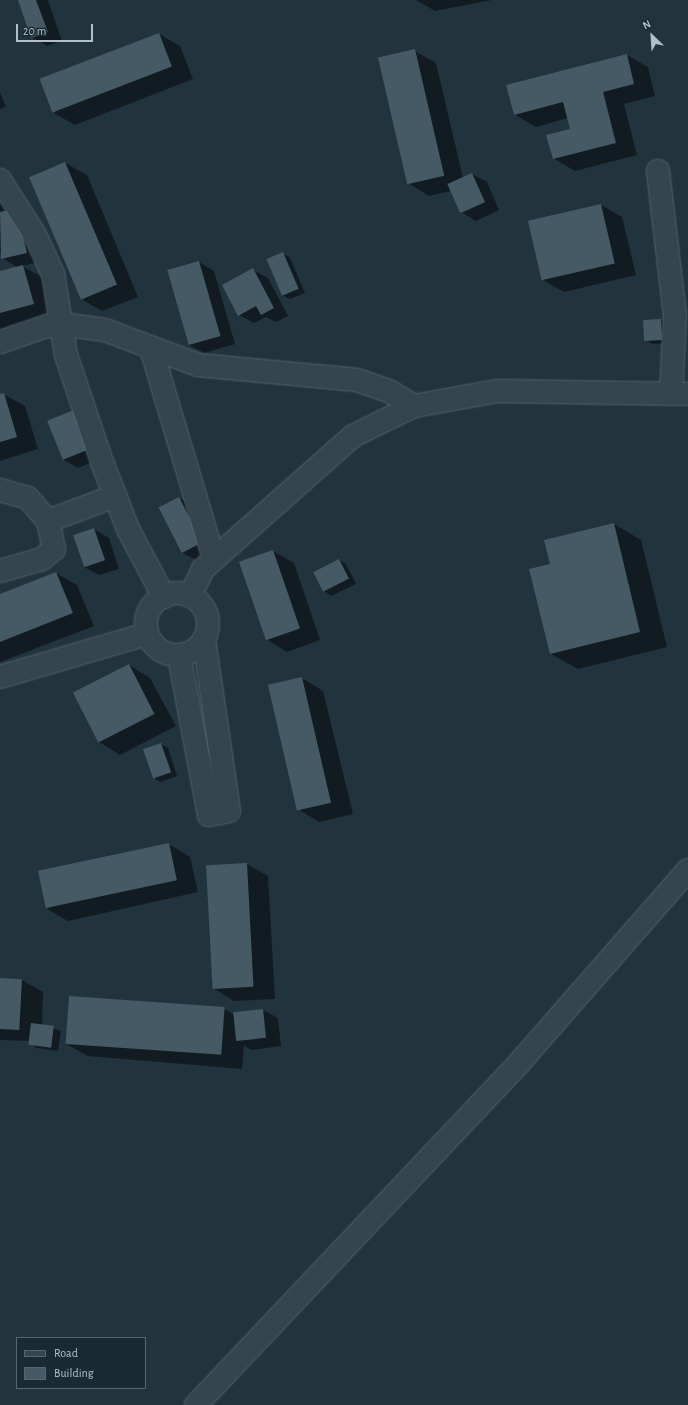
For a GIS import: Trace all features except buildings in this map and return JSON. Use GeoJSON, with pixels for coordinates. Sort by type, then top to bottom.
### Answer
{"type":"FeatureCollection","features":[{"type":"Feature","properties":{"kind":"street"},"geometry":{"type":"LineString","coordinates":[[190,596],[203,569],[353,436],[414,406],[497,391],[680,394],[681,314],[658,171]]}},
{"type":"Feature","properties":{"kind":"street"},"geometry":{"type":"LineString","coordinates":[[0,180],[35,235],[52,274],[66,355],[115,496],[164,597]]}},
{"type":"Feature","properties":{"kind":"street"},"geometry":{"type":"LineString","coordinates":[[0,342],[60,325],[105,330],[198,365],[356,380],[389,391],[414,406]]}},
{"type":"Feature","properties":{"kind":"street"},"geometry":{"type":"LineString","coordinates":[[151,348],[214,559]]}},
{"type":"Feature","properties":{"kind":"street"},"geometry":{"type":"LineString","coordinates":[[0,490],[28,498],[48,521],[54,549],[51,554],[0,571]]}},
{"type":"Feature","properties":{"kind":"street"},"geometry":{"type":"LineString","coordinates":[[48,521],[115,496]]}},
{"type":"Feature","properties":{"kind":"street"},"geometry":{"type":"LineString","coordinates":[[179,656],[219,813],[204,640],[208,620],[205,610],[190,596],[164,597],[148,614],[147,634],[159,650],[179,656],[189,653],[204,640]]}},
{"type":"Feature","properties":{"kind":"street"},"geometry":{"type":"LineString","coordinates":[[0,677],[147,634]]}},
{"type":"Feature","properties":{"kind":"street"},"geometry":{"type":"LineString","coordinates":[[196,1405],[520,1062],[688,870]]}}]}
